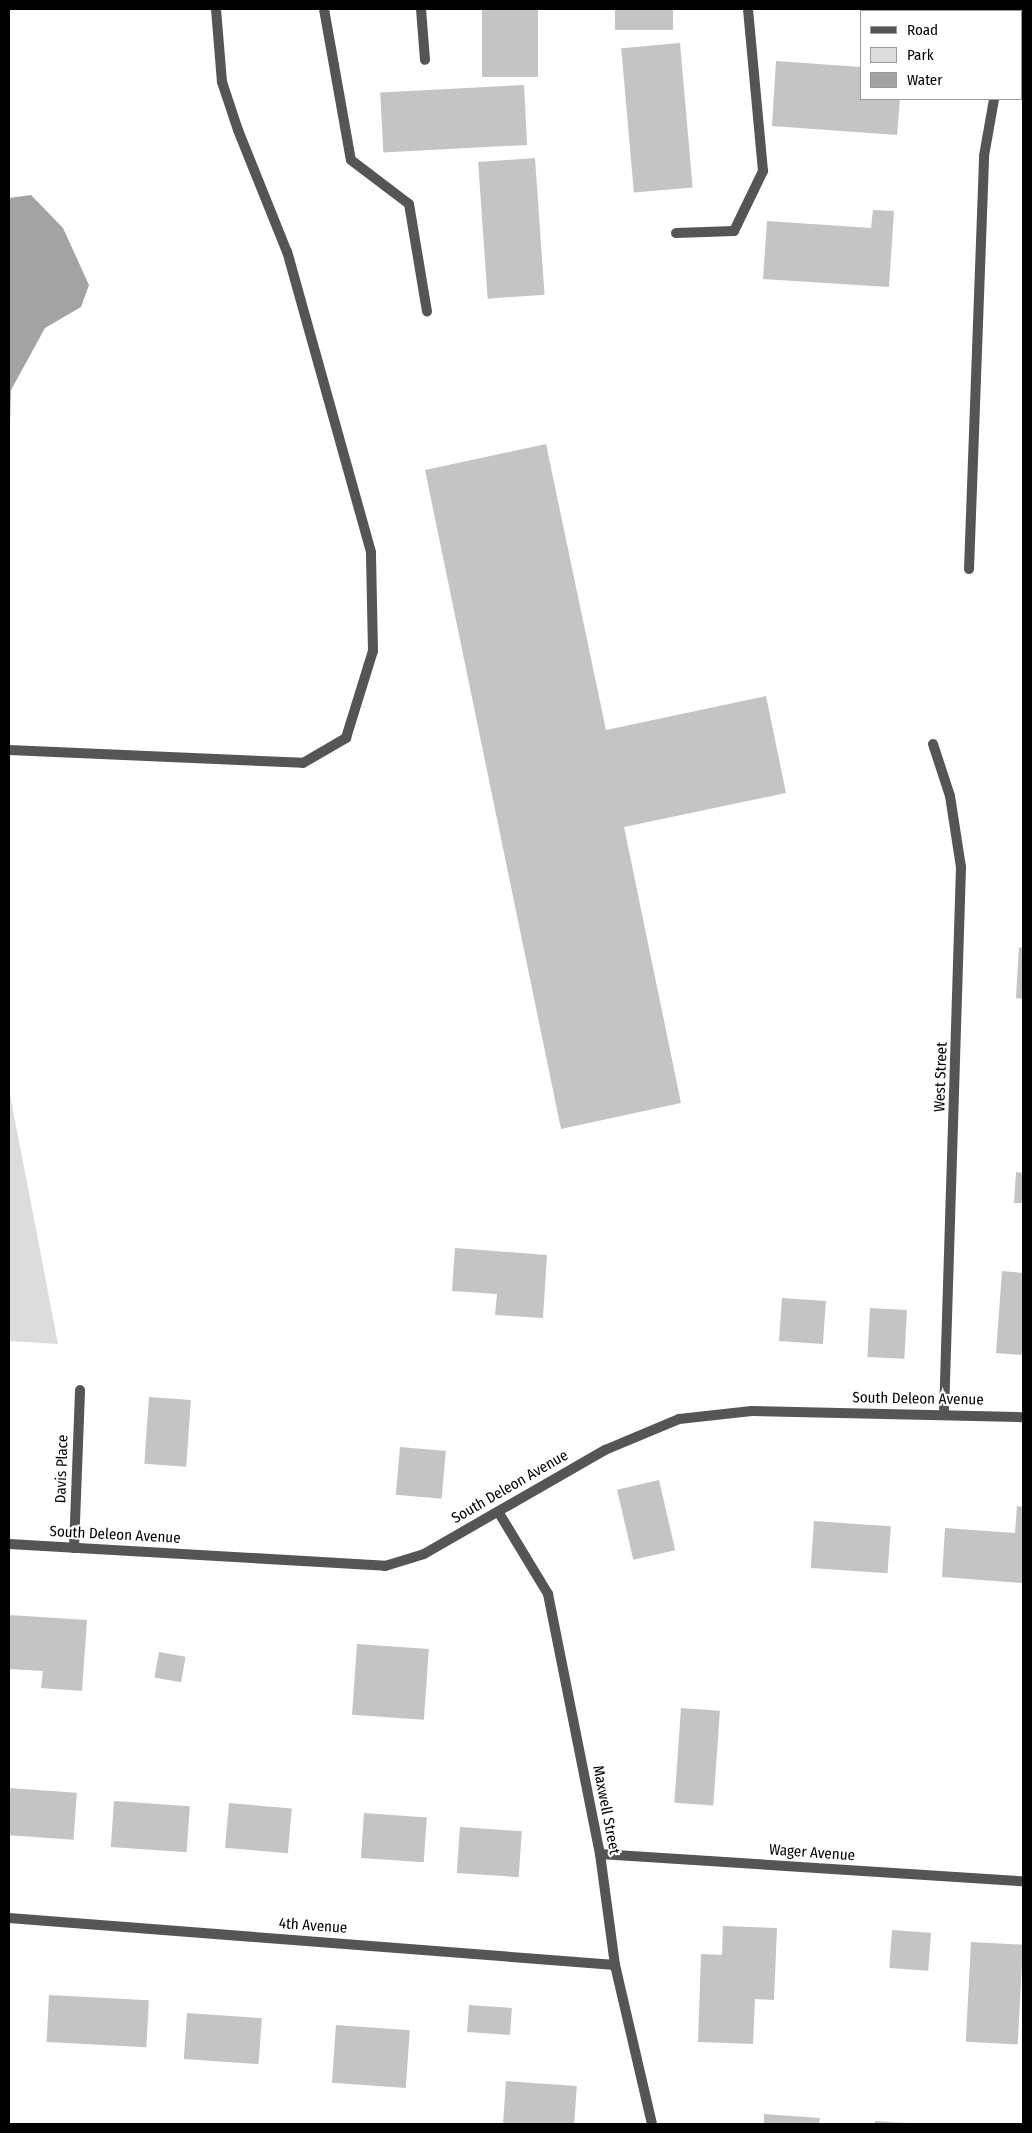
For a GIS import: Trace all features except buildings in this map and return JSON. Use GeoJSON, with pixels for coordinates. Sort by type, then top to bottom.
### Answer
{"type":"FeatureCollection","features":[{"type":"Feature","properties":{"kind":"street"},"geometry":{"type":"LineString","coordinates":[[9,750],[303,763],[346,738],[373,651],[371,552],[287,252],[238,130],[222,82],[216,9]]}},
{"type":"Feature","properties":{"kind":"street"},"geometry":{"type":"LineString","coordinates":[[324,9],[351,160],[410,204],[427,311]]}},
{"type":"Feature","properties":{"kind":"street"},"geometry":{"type":"LineString","coordinates":[[421,9],[425,60]]}},
{"type":"Feature","properties":{"kind":"street"},"geometry":{"type":"LineString","coordinates":[[676,233],[734,231],[763,171],[748,9]]}},
{"type":"Feature","properties":{"kind":"street"},"geometry":{"type":"LineString","coordinates":[[969,569],[984,156],[994,100]]}},
{"type":"Feature","properties":{"kind":"street","name":"West Street"},"geometry":{"type":"LineString","coordinates":[[933,744],[950,796],[961,867],[944,1414]]}},
{"type":"Feature","properties":{"kind":"street","name":"Davis Place"},"geometry":{"type":"LineString","coordinates":[[74,1548],[80,1390]]}},
{"type":"Feature","properties":{"kind":"street","name":"South Deleon Avenue"},"geometry":{"type":"LineString","coordinates":[[9,1544],[385,1566],[424,1554],[500,1513],[605,1450],[679,1420],[752,1411],[1023,1417]]}},
{"type":"Feature","properties":{"kind":"street","name":"Maxwell Street"},"geometry":{"type":"LineString","coordinates":[[500,1513],[548,1594],[600,1854],[615,1965],[652,2124]]}},
{"type":"Feature","properties":{"kind":"street","name":"Wager Avenue"},"geometry":{"type":"LineString","coordinates":[[600,1854],[1023,1881]]}},
{"type":"Feature","properties":{"kind":"street","name":"4th Avenue"},"geometry":{"type":"LineString","coordinates":[[9,1918],[615,1965]]}},
{"type":"Feature","properties":{"kind":"green space"},"geometry":{"type":"Polygon","coordinates":[[[9,1089],[58,1344],[9,1341],[9,1089]]]}},
{"type":"Feature","properties":{"kind":"water"},"geometry":{"type":"Polygon","coordinates":[[[31,195],[63,228],[89,285],[81,307],[45,328],[11,390],[9,461],[9,198],[31,195]]]}}]}
